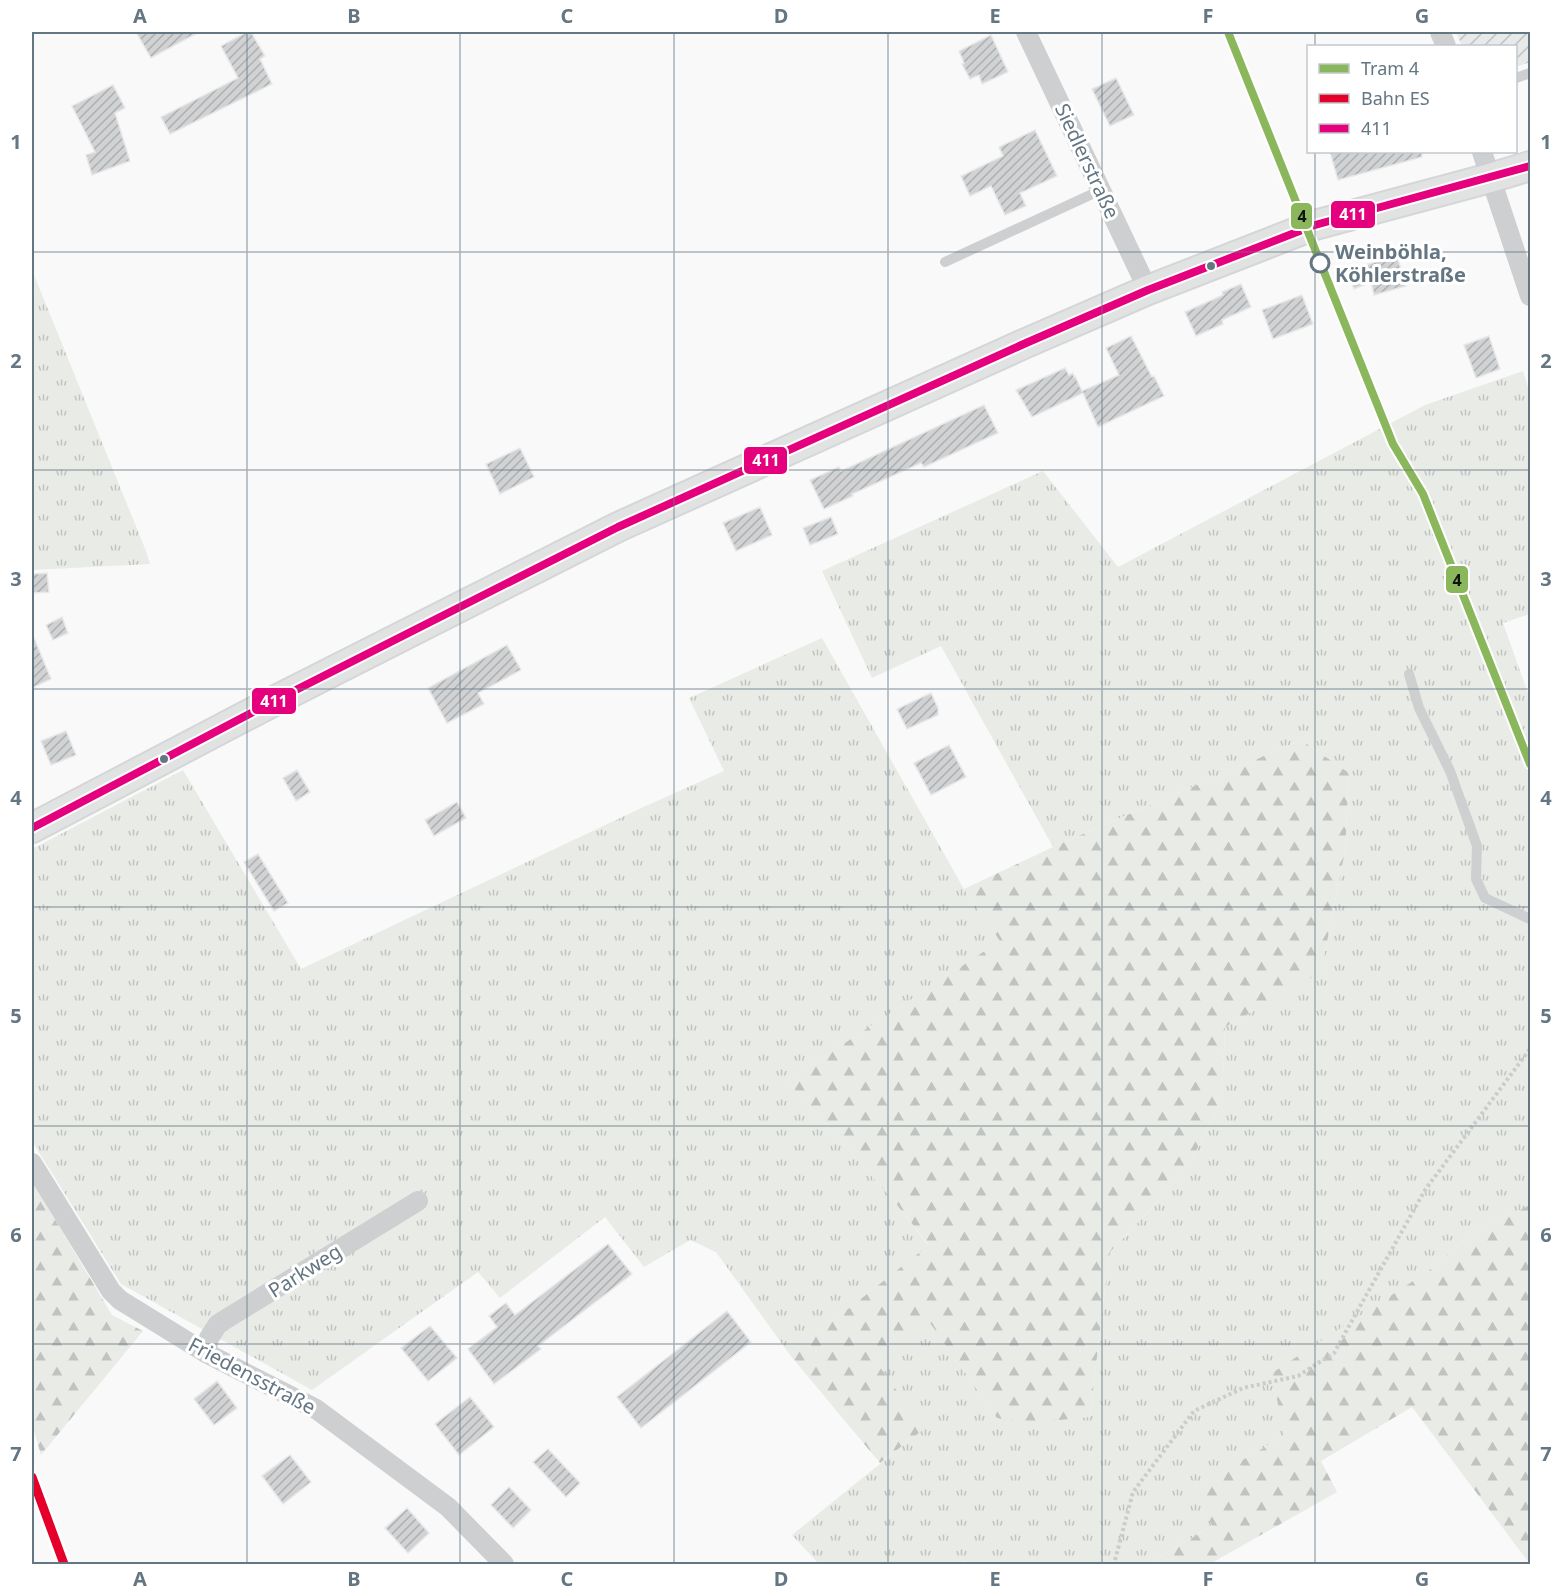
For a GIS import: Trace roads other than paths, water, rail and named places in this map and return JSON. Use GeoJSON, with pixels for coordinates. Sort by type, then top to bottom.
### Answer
{"type":"FeatureCollection","features":[{"type":"Feature","properties":{"kind":"street","name":"Siedlerstraße"},"geometry":{"type":"LineString","coordinates":[[1026,32],[1148,290]]}},
{"type":"Feature","properties":{"kind":"street"},"geometry":{"type":"LineString","coordinates":[[1482,153],[1530,296]]}},
{"type":"Feature","properties":{"kind":"street"},"geometry":{"type":"LineString","coordinates":[[32,828],[268,704],[618,527],[1148,290],[1315,225],[1530,166]]}},
{"type":"Feature","properties":{"kind":"street","name":"Friedensstraße"},"geometry":{"type":"LineString","coordinates":[[32,1163],[111,1291],[120,1300],[206,1353],[316,1409],[448,1506],[504,1564]]}},
{"type":"Feature","properties":{"kind":"street","name":"Parkweg"},"geometry":{"type":"LineString","coordinates":[[206,1353],[209,1338],[218,1324],[418,1201]]}},
{"type":"Feature","properties":{"kind":"lane"},"geometry":{"type":"LineString","coordinates":[[945,261],[1101,190]]}},
{"type":"Feature","properties":{"kind":"lane"},"geometry":{"type":"LineString","coordinates":[[1410,674],[1419,708],[1450,771],[1477,846],[1476,879],[1485,898],[1530,919]]}},
{"type":"Feature","properties":{"kind":"tram line","name":"4"},"geometry":{"type":"LineString","coordinates":[[1228,32],[1393,444],[1423,494],[1530,764]]}},
{"type":"Feature","properties":{"kind":"rail line","name":"ES"},"geometry":{"type":"LineString","coordinates":[[32,1477],[64,1564]]}},
{"type":"Feature","properties":{"kind":"place","name":"Weinböhla, Köhlerstraße"},"geometry":{"type":"Point","coordinates":[1320,263]}}]}
